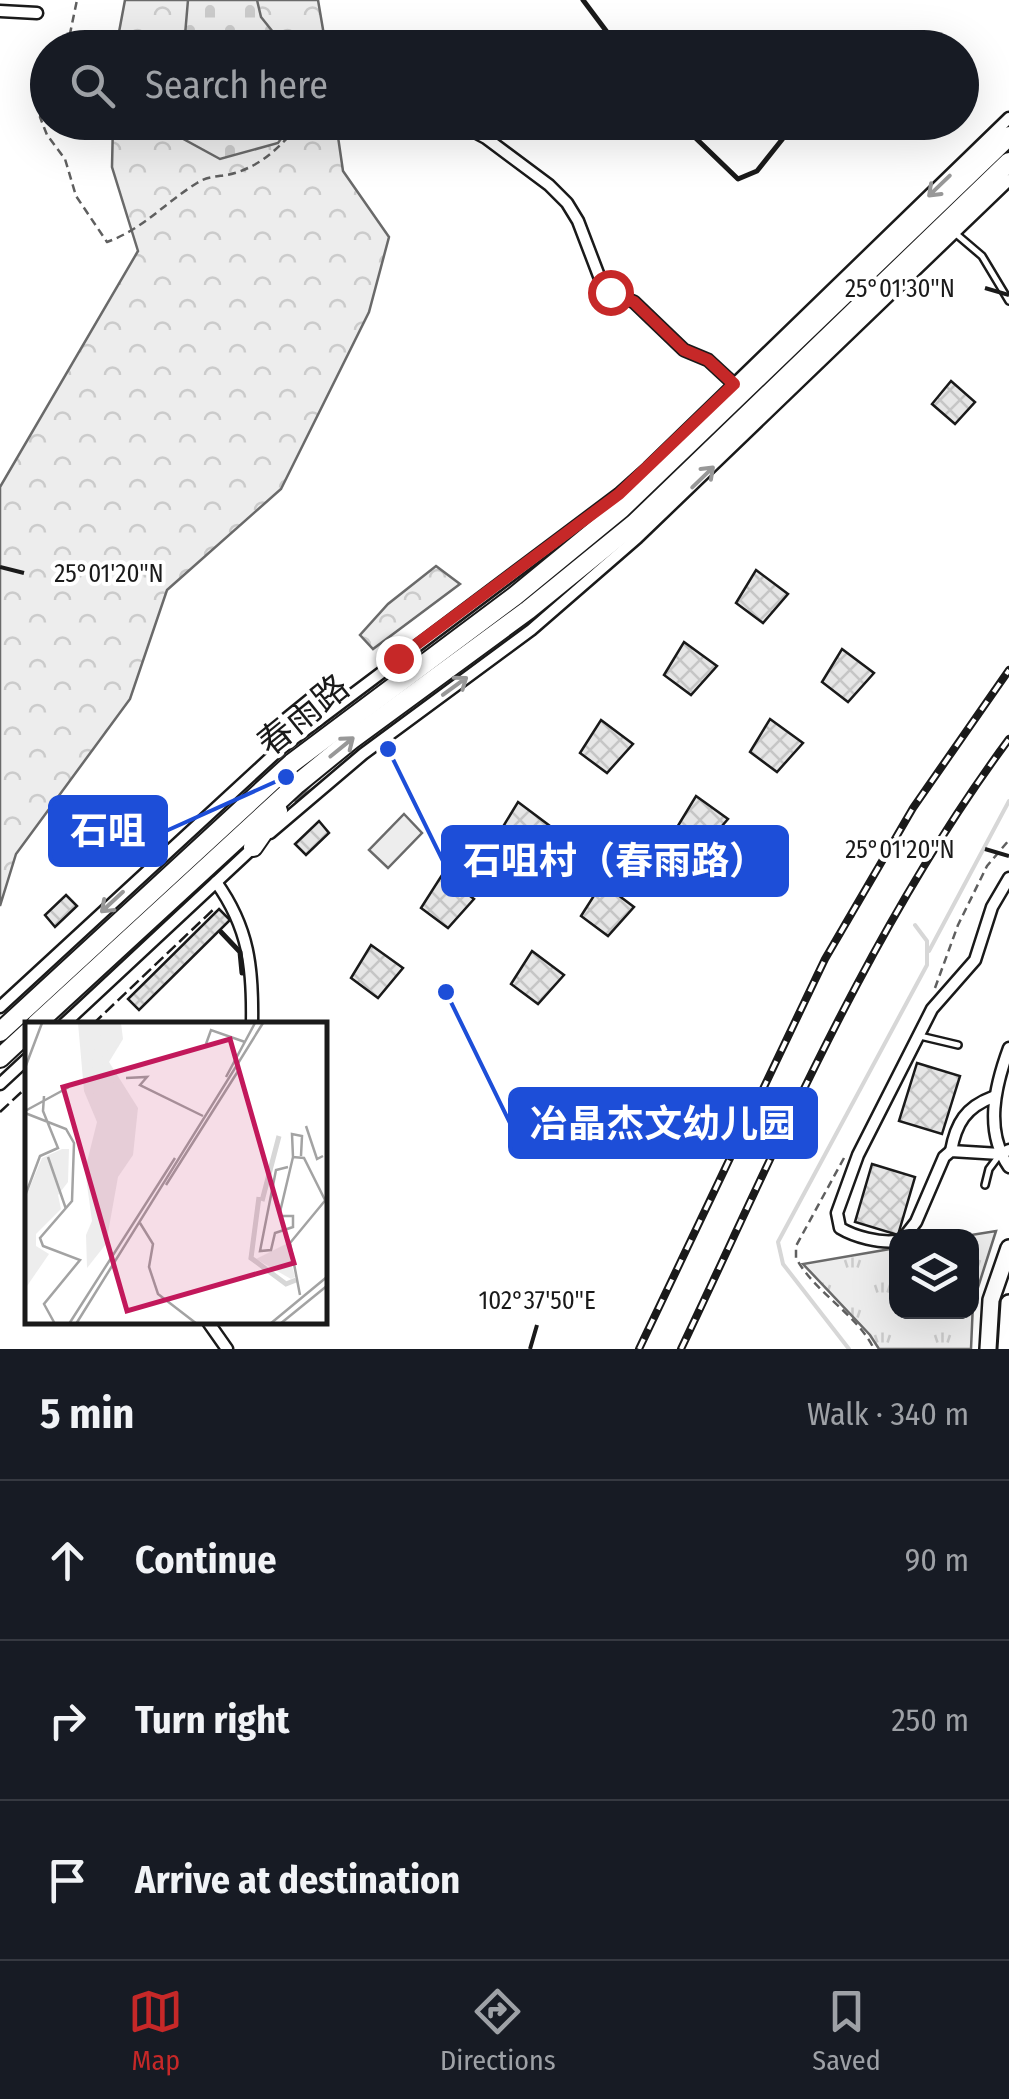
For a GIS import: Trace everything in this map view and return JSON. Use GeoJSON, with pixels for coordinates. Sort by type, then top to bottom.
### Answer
{"type":"FeatureCollection","features":[{"type":"Feature","properties":{"kind":"main road"},"geometry":{"type":"LineString","coordinates":[[1009,136],[1009,148]]}},
{"type":"Feature","properties":{"kind":"main road","name":"春雨路"},"geometry":{"type":"LineString","coordinates":[[38,1022],[297,784],[552,591],[634,523],[968,189],[1009,136]]}},
{"type":"Feature","properties":{"kind":"main road","name":"春雨路"},"geometry":{"type":"LineString","coordinates":[[0,1032],[292,763],[539,578],[622,509],[968,189],[1009,162]]}},
{"type":"Feature","properties":{"kind":"main road"},"geometry":{"type":"LineString","coordinates":[[253,847],[297,784]]}},
{"type":"Feature","properties":{"kind":"main road"},"geometry":{"type":"LineString","coordinates":[[0,1058],[25,1035]]}},
{"type":"Feature","properties":{"kind":"street"},"geometry":{"type":"LineString","coordinates":[[0,11],[38,12]]}},
{"type":"Feature","properties":{"kind":"street"},"geometry":{"type":"LineString","coordinates":[[0,1006],[255,770],[358,688],[619,494],[1009,118]]}},
{"type":"Feature","properties":{"kind":"street"},"geometry":{"type":"LineString","coordinates":[[489,140],[567,203],[578,220],[598,276],[610,292],[634,302],[684,350],[708,360],[734,384]]}},
{"type":"Feature","properties":{"kind":"street"},"geometry":{"type":"LineString","coordinates":[[66,1022],[253,847],[353,763],[531,630],[578,590],[682,497],[1009,180]]}},
{"type":"Feature","properties":{"kind":"street"},"geometry":{"type":"LineString","coordinates":[[889,1242],[848,1233],[840,1228],[837,1213],[858,1155],[917,1035],[938,1000],[975,960],[992,907],[1009,878]]}},
{"type":"Feature","properties":{"kind":"street"},"geometry":{"type":"LineString","coordinates":[[216,882],[240,920],[246,938],[252,1022]]}},
{"type":"Feature","properties":{"kind":"street"},"geometry":{"type":"LineString","coordinates":[[1009,1048],[993,1097],[1009,1167]]}},
{"type":"Feature","properties":{"kind":"street"},"geometry":{"type":"LineString","coordinates":[[0,1084],[25,1061]]}},
{"type":"Feature","properties":{"kind":"street"},"geometry":{"type":"LineString","coordinates":[[910,1229],[938,1166],[952,1151],[954,1134],[965,1113],[993,1097]]}},
{"type":"Feature","properties":{"kind":"street"},"geometry":{"type":"LineString","coordinates":[[952,1151],[1005,1152]]}},
{"type":"Feature","properties":{"kind":"street"},"geometry":{"type":"LineString","coordinates":[[988,1349],[991,1300],[1009,1248]]}},
{"type":"Feature","properties":{"kind":"street"},"geometry":{"type":"LineString","coordinates":[[1006,1349],[1009,1304]]}},
{"type":"Feature","properties":{"kind":"street"},"geometry":{"type":"LineString","coordinates":[[209,1324],[227,1349]]}},
{"type":"Feature","properties":{"kind":"lane"},"geometry":{"type":"LineString","coordinates":[[955,233],[982,256],[1009,302]]}},
{"type":"Feature","properties":{"kind":"lane"},"geometry":{"type":"LineString","coordinates":[[917,1035],[958,1046]]}},
{"type":"Feature","properties":{"kind":"lane"},"geometry":{"type":"LineString","coordinates":[[985,1185],[989,1169],[1005,1152]]}},
{"type":"Feature","properties":{"kind":"path"},"geometry":{"type":"LineString","coordinates":[[71,30],[77,0]]}},
{"type":"Feature","properties":{"kind":"path"},"geometry":{"type":"LineString","coordinates":[[51,140],[65,159],[76,196],[108,242],[143,225],[206,178],[234,174],[270,156],[285,140]]}},
{"type":"Feature","properties":{"kind":"green space"},"geometry":{"type":"Polygon","coordinates":[[[125,0],[318,0],[323,30],[119,30],[125,0]]]}},
{"type":"Feature","properties":{"kind":"green space"},"geometry":{"type":"Polygon","coordinates":[[[188,0],[257,0],[261,17],[271,30],[185,30],[188,0]]]}},
{"type":"Feature","properties":{"kind":"green space"},"geometry":{"type":"Polygon","coordinates":[[[113,140],[338,140],[343,171],[389,237],[369,312],[281,489],[167,590],[130,699],[16,854],[0,906],[0,487],[138,251],[112,167],[113,140]]]}},
{"type":"Feature","properties":{"kind":"green space"},"geometry":{"type":"Polygon","coordinates":[[[185,140],[280,140],[278,143],[220,159],[185,140]]]}},
{"type":"Feature","properties":{"kind":"green space"},"geometry":{"type":"Polygon","coordinates":[[[436,566],[460,584],[373,649],[360,635],[388,604],[436,566]]]}},
{"type":"Feature","properties":{"kind":"green space"},"geometry":{"type":"Polygon","coordinates":[[[525,623],[530,625],[295,802],[355,749],[525,623]]]}},
{"type":"Feature","properties":{"kind":"green space"},"geometry":{"type":"Polygon","coordinates":[[[404,814],[422,833],[388,868],[369,850],[404,814]]]}},
{"type":"Feature","properties":{"kind":"green space"},"geometry":{"type":"Polygon","coordinates":[[[253,837],[240,855],[61,1022],[53,1022],[253,837]]]}},
{"type":"Feature","properties":{"kind":"green space"},"geometry":{"type":"Polygon","coordinates":[[[996,1231],[979,1284],[979,1234],[996,1231]]]}},
{"type":"Feature","properties":{"kind":"green space"},"geometry":{"type":"Polygon","coordinates":[[[889,1249],[889,1319],[972,1319],[971,1349],[879,1349],[803,1264],[889,1249]]]}},
{"type":"Feature","properties":{"kind":"building"},"geometry":{"type":"Polygon","coordinates":[[[951,381],[975,402],[955,424],[932,404],[951,381]]]}},
{"type":"Feature","properties":{"kind":"building"},"geometry":{"type":"Polygon","coordinates":[[[756,570],[788,594],[763,623],[736,603],[756,570]]]}},
{"type":"Feature","properties":{"kind":"building"},"geometry":{"type":"Polygon","coordinates":[[[684,642],[717,666],[691,695],[664,675],[684,642]]]}},
{"type":"Feature","properties":{"kind":"building"},"geometry":{"type":"Polygon","coordinates":[[[842,649],[874,673],[848,702],[822,682],[842,649]]]}},
{"type":"Feature","properties":{"kind":"building"},"geometry":{"type":"Polygon","coordinates":[[[770,719],[803,743],[777,772],[750,752],[770,719]]]}},
{"type":"Feature","properties":{"kind":"building"},"geometry":{"type":"Polygon","coordinates":[[[601,720],[633,744],[607,773],[580,753],[601,720]]]}},
{"type":"Feature","properties":{"kind":"building"},"geometry":{"type":"Polygon","coordinates":[[[696,796],[728,819],[702,849],[676,829],[696,796]]]}},
{"type":"Feature","properties":{"kind":"building"},"geometry":{"type":"Polygon","coordinates":[[[518,802],[550,826],[525,855],[498,835],[518,802]]]}},
{"type":"Feature","properties":{"kind":"building"},"geometry":{"type":"Polygon","coordinates":[[[319,821],[329,833],[306,855],[295,844],[319,821]]]}},
{"type":"Feature","properties":{"kind":"building"},"geometry":{"type":"Polygon","coordinates":[[[442,875],[474,899],[448,928],[421,908],[442,875]]]}},
{"type":"Feature","properties":{"kind":"building"},"geometry":{"type":"Polygon","coordinates":[[[602,883],[634,907],[608,936],[581,916],[602,883]]]}},
{"type":"Feature","properties":{"kind":"building"},"geometry":{"type":"Polygon","coordinates":[[[66,895],[77,906],[55,927],[45,915],[66,895]]]}},
{"type":"Feature","properties":{"kind":"building"},"geometry":{"type":"Polygon","coordinates":[[[219,909],[230,920],[139,1010],[128,999],[219,909]]]}},
{"type":"Feature","properties":{"kind":"building"},"geometry":{"type":"Polygon","coordinates":[[[371,945],[403,968],[378,998],[351,978],[371,945]]]}},
{"type":"Feature","properties":{"kind":"building"},"geometry":{"type":"Polygon","coordinates":[[[532,951],[564,975],[538,1004],[511,984],[532,951]]]}},
{"type":"Feature","properties":{"kind":"building"},"geometry":{"type":"Polygon","coordinates":[[[917,1063],[960,1076],[942,1134],[899,1121],[917,1063]]]}},
{"type":"Feature","properties":{"kind":"building"},"geometry":{"type":"Polygon","coordinates":[[[872,1164],[915,1177],[900,1229],[889,1229],[889,1232],[855,1222],[872,1164]]]}},
{"type":"Feature","properties":{"kind":"waterway"},"geometry":{"type":"LineString","coordinates":[[929,951],[1009,801]]}},
{"type":"Feature","properties":{"kind":"waterway"},"geometry":{"type":"LineString","coordinates":[[849,1349],[783,1264],[778,1242],[927,965],[927,941],[915,925]]}},
{"type":"Feature","properties":{"kind":"railway"},"geometry":{"type":"LineString","coordinates":[[639,1349],[825,959],[913,808],[1009,670]]}},
{"type":"Feature","properties":{"kind":"railway"},"geometry":{"type":"LineString","coordinates":[[681,1349],[792,1114],[871,959],[959,810],[1009,739]]}},
{"type":"Feature","properties":{"kind":"fence"},"geometry":{"type":"LineString","coordinates":[[95,1022],[216,907]]}},
{"type":"Feature","properties":{"kind":"fence"},"geometry":{"type":"LineString","coordinates":[[0,1112],[25,1089]]}},
{"type":"Feature","properties":{"kind":"wall"},"geometry":{"type":"LineString","coordinates":[[583,0],[606,30]]}},
{"type":"Feature","properties":{"kind":"wall"},"geometry":{"type":"LineString","coordinates":[[698,140],[738,179],[757,171],[782,140]]}},
{"type":"Feature","properties":{"kind":"wall"},"geometry":{"type":"LineString","coordinates":[[221,932],[240,952],[242,973]]}},
{"type":"Feature","properties":{"kind":"place","name":"石咀村（春雨路）"},"geometry":{"type":"Point","coordinates":[388,749]}},
{"type":"Feature","properties":{"kind":"place","name":"石咀"},"geometry":{"type":"Point","coordinates":[286,777]}},
{"type":"Feature","properties":{"kind":"place","name":"冶晶杰文幼儿园"},"geometry":{"type":"Point","coordinates":[446,992]}},
{"type":"Feature","properties":{"kind":"route"},"geometry":{"type":"LineString","coordinates":[[398,658],[619,494],[734,384],[708,360],[684,350],[634,302],[610,292]]}}]}
